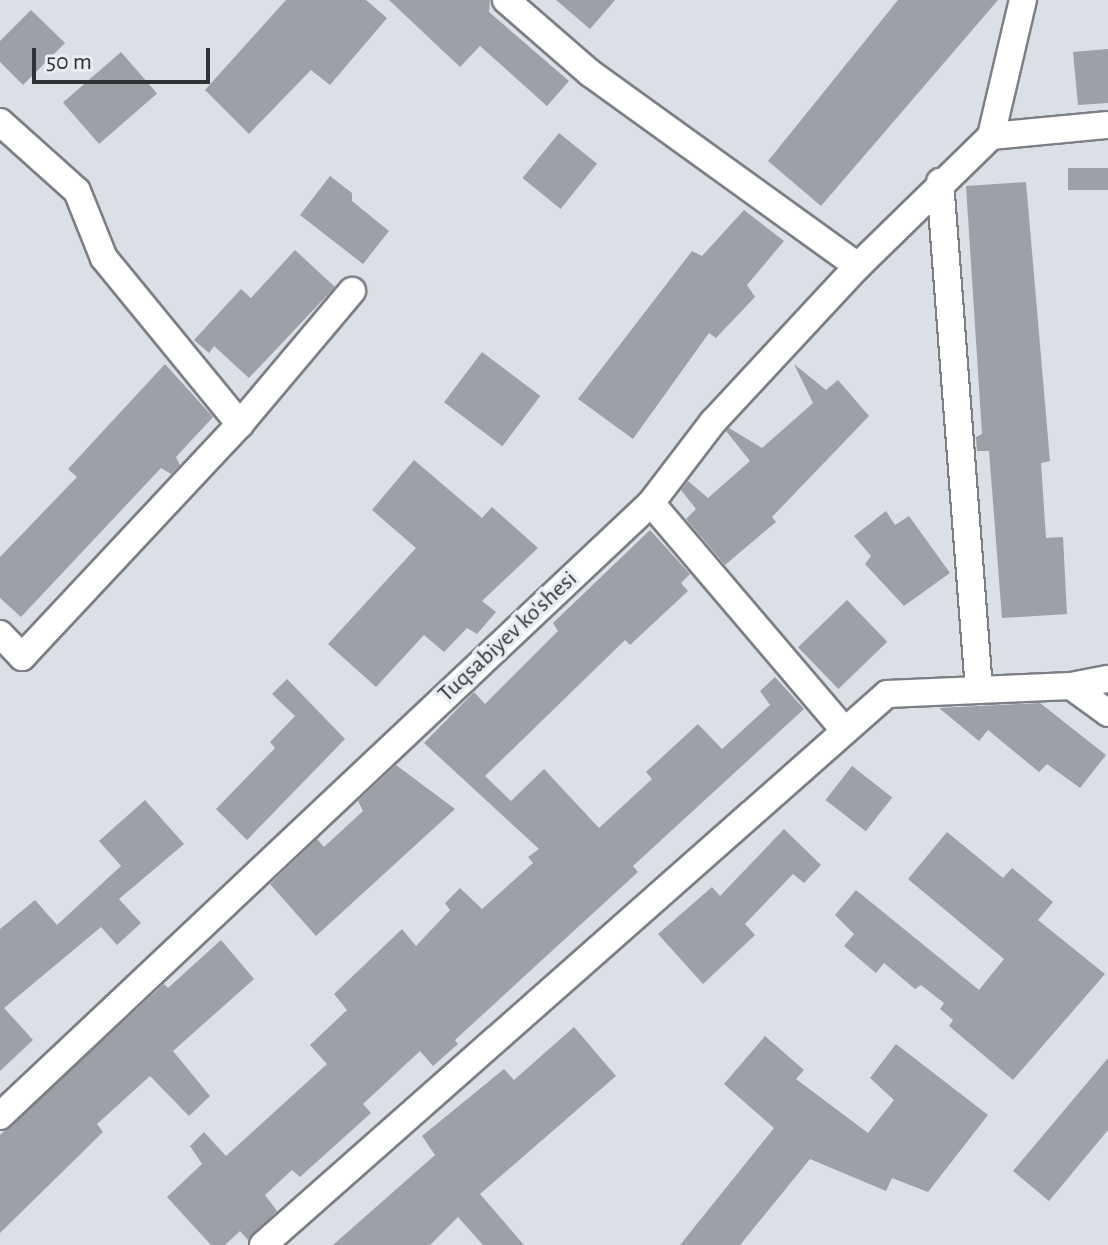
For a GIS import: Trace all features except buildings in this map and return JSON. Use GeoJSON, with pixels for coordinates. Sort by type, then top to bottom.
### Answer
{"type":"FeatureCollection","features":[{"type":"Feature","properties":{"kind":"street"},"geometry":{"type":"LineString","coordinates":[[506,0],[590,73],[858,266]]}},
{"type":"Feature","properties":{"kind":"street"},"geometry":{"type":"LineString","coordinates":[[1023,0],[991,136],[1108,125]]}},
{"type":"Feature","properties":{"kind":"street"},"geometry":{"type":"LineString","coordinates":[[0,122],[77,191],[104,258],[240,424]]}},
{"type":"Feature","properties":{"kind":"street","name":"Tuqsabiyev ko'shesi"},"geometry":{"type":"LineString","coordinates":[[0,1116],[651,503],[713,422],[858,266],[940,182],[991,136]]}},
{"type":"Feature","properties":{"kind":"street"},"geometry":{"type":"LineString","coordinates":[[940,182],[979,690]]}},
{"type":"Feature","properties":{"kind":"street"},"geometry":{"type":"LineString","coordinates":[[0,634],[22,657],[240,424],[352,291]]}},
{"type":"Feature","properties":{"kind":"street"},"geometry":{"type":"LineString","coordinates":[[651,503],[845,731]]}},
{"type":"Feature","properties":{"kind":"street"},"geometry":{"type":"LineString","coordinates":[[263,1245],[887,694],[1071,686],[1108,679]]}},
{"type":"Feature","properties":{"kind":"street"},"geometry":{"type":"LineString","coordinates":[[1071,686],[1108,713]]}}]}
